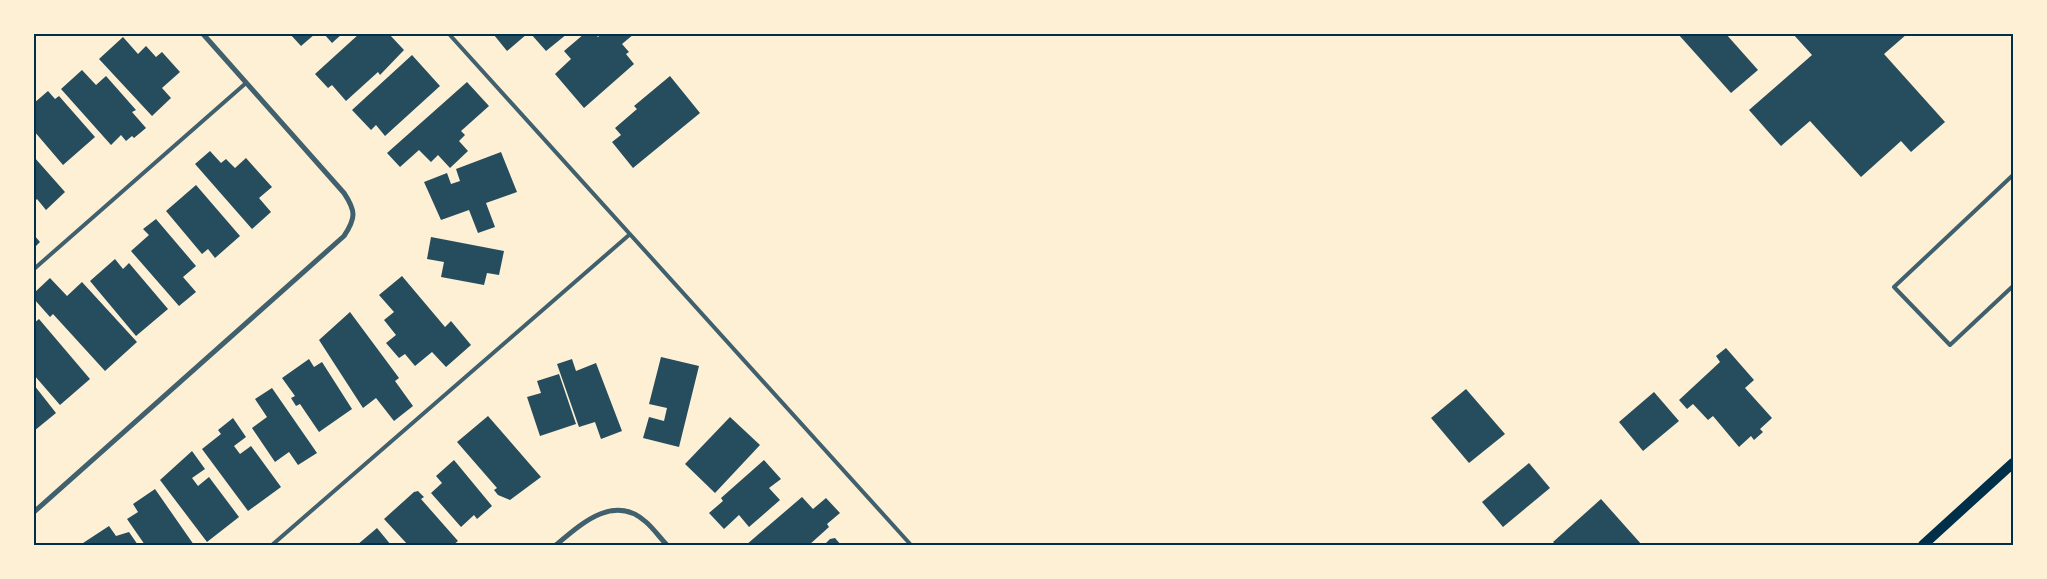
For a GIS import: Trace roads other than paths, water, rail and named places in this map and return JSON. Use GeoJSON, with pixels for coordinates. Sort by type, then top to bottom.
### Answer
{"type":"FeatureCollection","features":[{"type":"Feature","properties":{"kind":"main road"},"geometry":{"type":"LineString","coordinates":[[1924,545],[2013,463]]}},
{"type":"Feature","properties":{"kind":"street"},"geometry":{"type":"LineString","coordinates":[[34,512],[344,236],[353,223],[353,207],[344,193],[203,34]]}},
{"type":"Feature","properties":{"kind":"street"},"geometry":{"type":"LineString","coordinates":[[556,545],[580,525],[600,513],[614,510],[628,511],[645,521],[667,545]]}},
{"type":"Feature","properties":{"kind":"lane"},"geometry":{"type":"LineString","coordinates":[[449,34],[911,545]]}},
{"type":"Feature","properties":{"kind":"lane"},"geometry":{"type":"LineString","coordinates":[[34,269],[246,83]]}},
{"type":"Feature","properties":{"kind":"lane"},"geometry":{"type":"LineString","coordinates":[[2013,175],[1894,287],[1950,345],[2013,286]]}},
{"type":"Feature","properties":{"kind":"lane"},"geometry":{"type":"LineString","coordinates":[[272,545],[630,235]]}}]}
